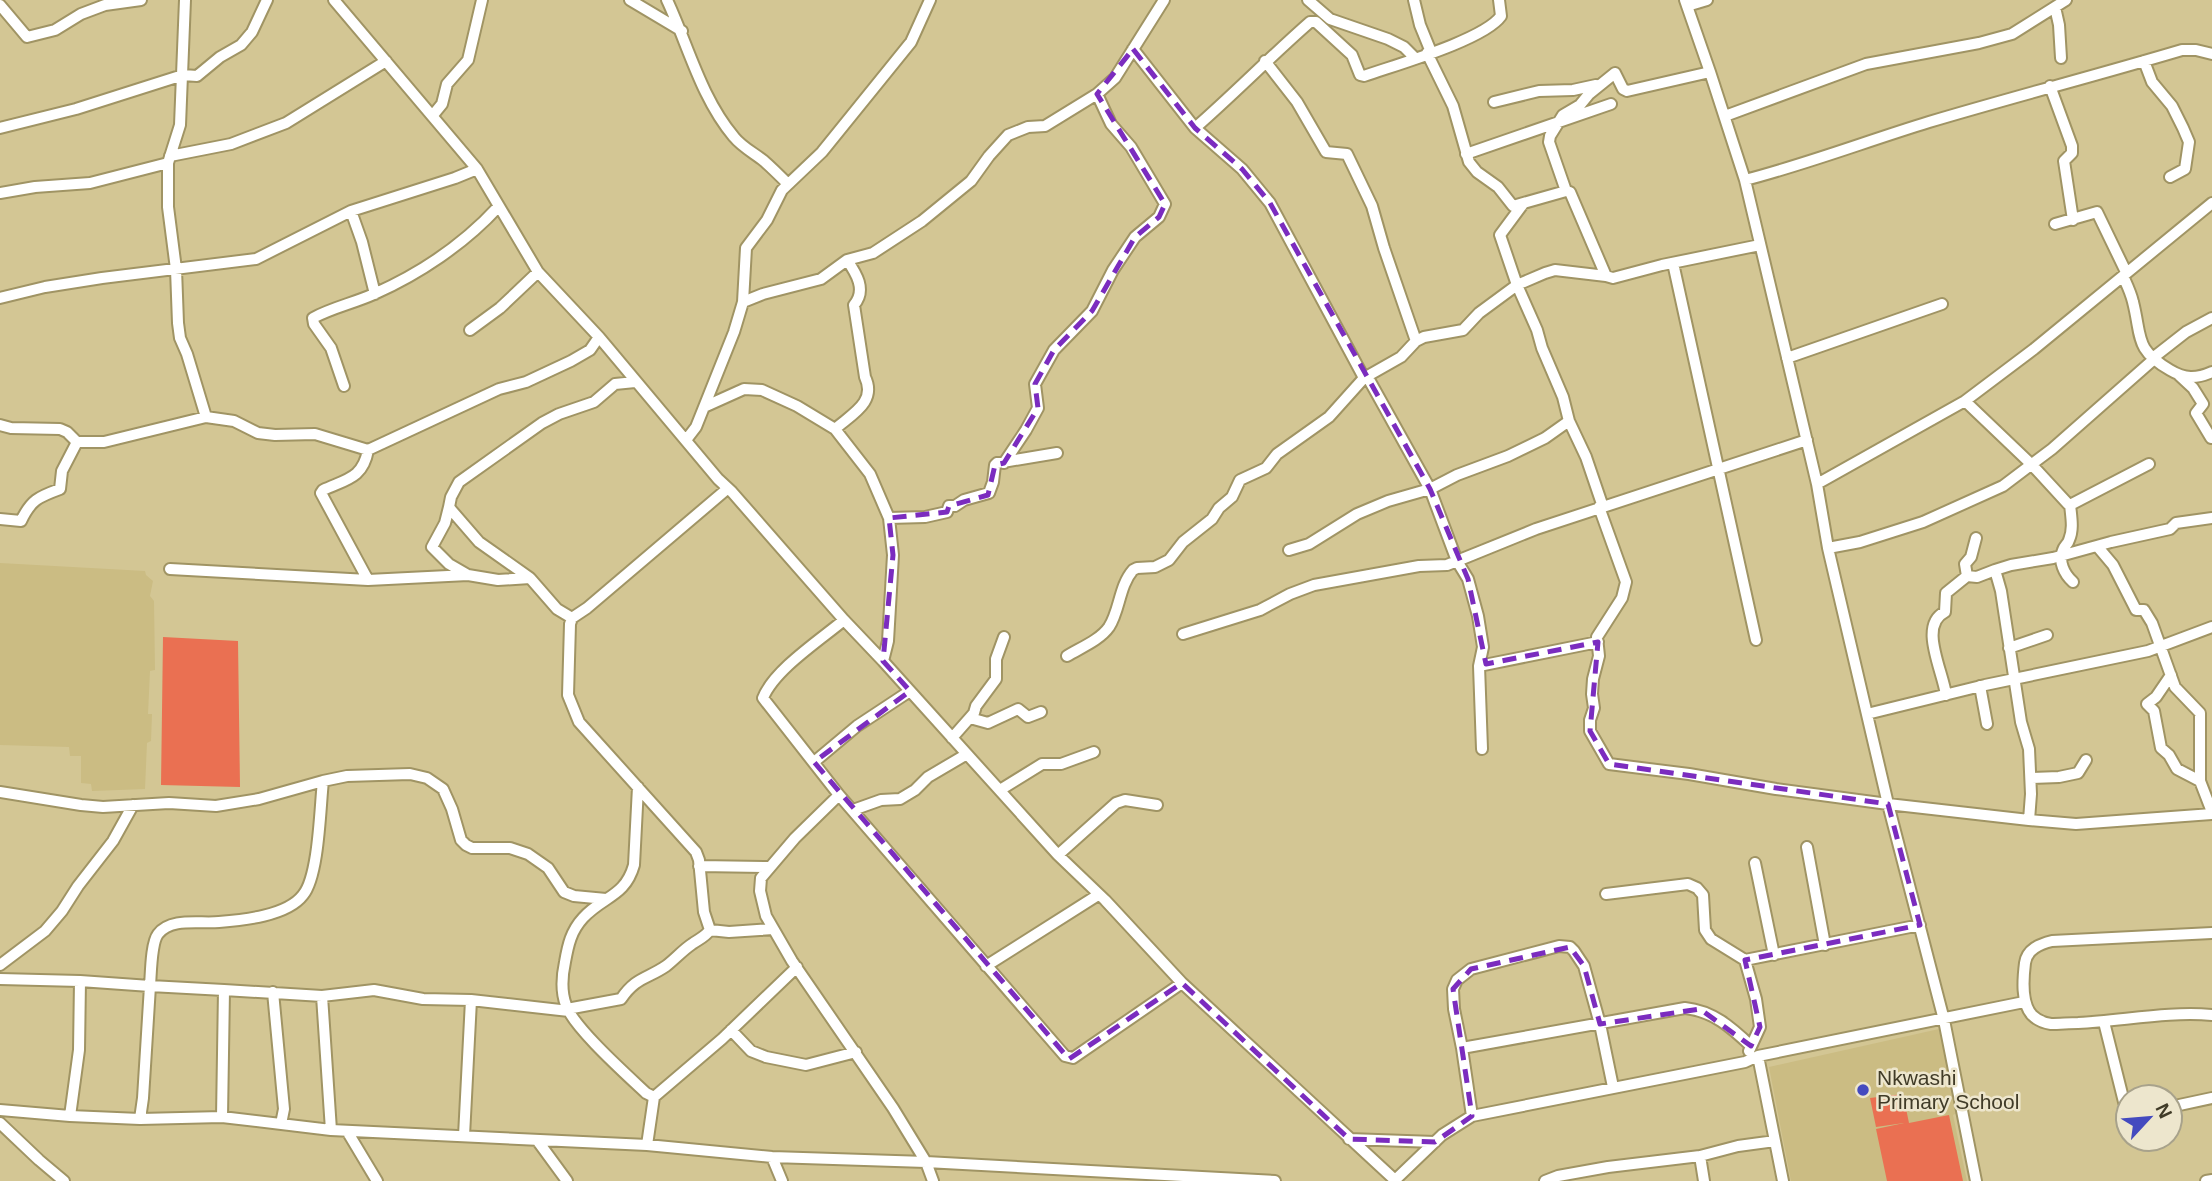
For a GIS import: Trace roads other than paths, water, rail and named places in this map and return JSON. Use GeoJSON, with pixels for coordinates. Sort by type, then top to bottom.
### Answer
{"type":"FeatureCollection","features":[{"type":"Feature","properties":{"kind":"street"},"geometry":{"type":"LineString","coordinates":[[0,5],[27,37],[55,30],[81,14],[105,5],[141,0]]}},
{"type":"Feature","properties":{"kind":"street"},"geometry":{"type":"LineString","coordinates":[[186,0],[180,125],[169,160],[168,207],[176,269],[180,338],[206,417]]}},
{"type":"Feature","properties":{"kind":"street"},"geometry":{"type":"LineString","coordinates":[[0,128],[76,109],[183,75],[197,76],[220,57],[241,45],[252,32],[267,0]]}},
{"type":"Feature","properties":{"kind":"street"},"geometry":{"type":"LineString","coordinates":[[334,0],[477,169],[538,272],[599,337],[727,489],[844,621],[1058,855],[1182,983],[1395,1180],[1455,1125],[1472,1116],[1745,1062],[1758,1056],[2024,1002]]}},
{"type":"Feature","properties":{"kind":"street"},"geometry":{"type":"LineString","coordinates":[[433,115],[442,104],[447,85],[468,60],[482,0]]}},
{"type":"Feature","properties":{"kind":"street"},"geometry":{"type":"LineString","coordinates":[[630,0],[682,31]]}},
{"type":"Feature","properties":{"kind":"street"},"geometry":{"type":"LineString","coordinates":[[667,0],[704,88],[722,121],[736,140],[788,184]]}},
{"type":"Feature","properties":{"kind":"street"},"geometry":{"type":"LineString","coordinates":[[686,440],[696,427],[734,332],[743,302],[746,248],[788,184],[822,152],[911,42],[930,0]]}},
{"type":"Feature","properties":{"kind":"street"},"geometry":{"type":"LineString","coordinates":[[743,302],[821,279],[847,260],[873,253],[922,221],[971,181],[1008,135],[1028,127],[1045,126],[1097,94],[1115,78],[1164,0]]}},
{"type":"Feature","properties":{"kind":"street"},"geometry":{"type":"LineString","coordinates":[[1308,0],[1330,19],[1388,38],[1404,47],[1415,58]]}},
{"type":"Feature","properties":{"kind":"street"},"geometry":{"type":"LineString","coordinates":[[1414,0],[1429,53],[1453,106],[1469,162],[1515,206],[1566,191]]}},
{"type":"Feature","properties":{"kind":"street"},"geometry":{"type":"LineString","coordinates":[[1195,128],[1265,61],[1310,23],[1314,22],[1352,55],[1362,76],[1472,38],[1495,25],[1501,16],[1499,0]]}},
{"type":"Feature","properties":{"kind":"street"},"geometry":{"type":"LineString","coordinates":[[1707,0],[1686,3],[1745,180],[1807,440],[1828,548],[1888,804],[1944,1020],[1976,1181]]}},
{"type":"Feature","properties":{"kind":"street"},"geometry":{"type":"LineString","coordinates":[[1725,116],[1866,64],[1979,43],[2012,34],[2066,0]]}},
{"type":"Feature","properties":{"kind":"street"},"geometry":{"type":"LineString","coordinates":[[2055,7],[2061,58]]}},
{"type":"Feature","properties":{"kind":"street"},"geometry":{"type":"LineString","coordinates":[[1133,49],[1195,128],[1242,169],[1270,203],[1430,489],[1457,561],[1468,579],[1478,616],[1483,647],[1479,666],[1482,749]]}},
{"type":"Feature","properties":{"kind":"street"},"geometry":{"type":"LineString","coordinates":[[1745,180],[1803,165],[1848,147],[2050,86],[2182,50],[2212,54]]}},
{"type":"Feature","properties":{"kind":"street"},"geometry":{"type":"LineString","coordinates":[[0,193],[90,183],[231,144],[286,122],[386,61]]}},
{"type":"Feature","properties":{"kind":"street"},"geometry":{"type":"LineString","coordinates":[[1265,61],[1297,102],[1326,152],[1348,153],[1372,206],[1416,341]]}},
{"type":"Feature","properties":{"kind":"street"},"geometry":{"type":"LineString","coordinates":[[2144,61],[2152,82],[2172,106],[2189,142],[2185,169],[2170,177]]}},
{"type":"Feature","properties":{"kind":"street"},"geometry":{"type":"LineString","coordinates":[[1606,276],[1573,197],[1566,191],[1549,139],[1563,115],[1580,104],[1599,84],[1615,73],[1623,89],[1627,91],[1710,72]]}},
{"type":"Feature","properties":{"kind":"street"},"geometry":{"type":"LineString","coordinates":[[1494,102],[1539,91],[1573,90],[1599,84]]}},
{"type":"Feature","properties":{"kind":"street"},"geometry":{"type":"LineString","coordinates":[[2050,86],[2072,146],[2072,153],[2064,161],[2073,220]]}},
{"type":"Feature","properties":{"kind":"street"},"geometry":{"type":"LineString","coordinates":[[1003,463],[1038,408],[1035,384],[1054,350],[1092,311],[1112,270],[1135,237],[1159,217],[1165,204],[1130,147],[1111,124],[1097,94]]}},
{"type":"Feature","properties":{"kind":"street"},"geometry":{"type":"LineString","coordinates":[[1466,154],[1611,104]]}},
{"type":"Feature","properties":{"kind":"street"},"geometry":{"type":"LineString","coordinates":[[0,298],[45,287],[256,259],[351,211],[477,169]]}},
{"type":"Feature","properties":{"kind":"street"},"geometry":{"type":"LineString","coordinates":[[1817,484],[1965,401],[2034,349],[2212,203]]}},
{"type":"Feature","properties":{"kind":"street"},"geometry":{"type":"LineString","coordinates":[[1523,204],[1500,235],[1517,285],[1537,330],[1551,375],[1563,397],[1569,421],[1586,457],[1626,582],[1616,610],[1598,633],[1599,656],[1593,679],[1594,708],[1590,731],[1609,764],[1888,804],[2076,824],[2212,813],[2200,781],[2200,713],[2175,687],[2152,623],[2144,610],[2136,610],[2113,565],[2097,546]]}},
{"type":"Feature","properties":{"kind":"street"},"geometry":{"type":"LineString","coordinates":[[344,386],[331,348],[314,324],[313,318],[375,294],[430,263],[482,225],[498,207]]}},
{"type":"Feature","properties":{"kind":"street"},"geometry":{"type":"LineString","coordinates":[[351,211],[375,294]]}},
{"type":"Feature","properties":{"kind":"street"},"geometry":{"type":"LineString","coordinates":[[2055,224],[2097,212],[2125,274],[2143,346],[2153,360],[2179,375],[2200,398],[2203,404],[2196,413],[2211,438]]}},
{"type":"Feature","properties":{"kind":"street"},"geometry":{"type":"LineString","coordinates":[[1067,656],[1103,634],[1110,625],[1130,573],[1137,568],[1155,567],[1169,561],[1183,542],[1212,519],[1219,508],[1232,497],[1240,480],[1266,468],[1277,454],[1329,417],[1365,377],[1401,357],[1416,341],[1463,330],[1479,313],[1517,285],[1555,270],[1613,278],[1760,245]]}},
{"type":"Feature","properties":{"kind":"street"},"geometry":{"type":"LineString","coordinates":[[835,429],[867,400],[869,386],[865,377],[854,305],[860,291],[857,274],[847,260]]}},
{"type":"Feature","properties":{"kind":"street"},"geometry":{"type":"LineString","coordinates":[[1673,263],[1756,640]]}},
{"type":"Feature","properties":{"kind":"street"},"geometry":{"type":"LineString","coordinates":[[470,330],[500,308],[538,272]]}},
{"type":"Feature","properties":{"kind":"street"},"geometry":{"type":"LineString","coordinates":[[1787,358],[1942,304]]}},
{"type":"Feature","properties":{"kind":"street"},"geometry":{"type":"LineString","coordinates":[[1828,548],[1860,542],[1923,522],[2003,486],[2032,465],[2154,357],[2186,332],[2212,318]]}},
{"type":"Feature","properties":{"kind":"street"},"geometry":{"type":"LineString","coordinates":[[0,425],[11,428],[60,429],[77,442],[104,442],[206,417],[234,421],[258,433],[315,434],[368,450],[499,389],[526,382],[571,361],[590,350],[599,337]]}},
{"type":"Feature","properties":{"kind":"street"},"geometry":{"type":"LineString","coordinates":[[2179,375],[2199,378],[2212,372]]}},
{"type":"Feature","properties":{"kind":"street"},"geometry":{"type":"LineString","coordinates":[[468,575],[449,564],[432,547],[445,523],[451,497],[459,482],[542,423],[594,402],[615,384],[635,382]]}},
{"type":"Feature","properties":{"kind":"street"},"geometry":{"type":"LineString","coordinates":[[704,407],[744,389],[762,390],[797,406],[835,429],[870,474],[889,518],[893,555],[888,641],[883,661]]}},
{"type":"Feature","properties":{"kind":"street"},"geometry":{"type":"LineString","coordinates":[[1965,401],[2070,504]]}},
{"type":"Feature","properties":{"kind":"street"},"geometry":{"type":"LineString","coordinates":[[1289,550],[1309,544],[1357,514],[1430,489],[1457,475],[1508,456],[1545,438],[1569,421]]}},
{"type":"Feature","properties":{"kind":"street"},"geometry":{"type":"LineString","coordinates":[[1183,634],[1260,610],[1314,585],[1419,566],[1447,565],[1536,529],[1807,440]]}},
{"type":"Feature","properties":{"kind":"street"},"geometry":{"type":"LineString","coordinates":[[0,519],[21,521],[28,506],[39,496],[60,489],[62,471],[77,442]]}},
{"type":"Feature","properties":{"kind":"street"},"geometry":{"type":"LineString","coordinates":[[368,450],[366,464],[359,473],[323,489],[321,493],[368,580]]}},
{"type":"Feature","properties":{"kind":"street"},"geometry":{"type":"LineString","coordinates":[[889,518],[925,517],[947,512],[949,506],[989,493],[995,465],[1057,453]]}},
{"type":"Feature","properties":{"kind":"street"},"geometry":{"type":"LineString","coordinates":[[2070,504],[2149,464]]}},
{"type":"Feature","properties":{"kind":"street"},"geometry":{"type":"LineString","coordinates":[[710,930],[704,912],[696,852],[579,722],[571,708],[568,695],[570,624],[572,618],[727,489]]}},
{"type":"Feature","properties":{"kind":"street"},"geometry":{"type":"LineString","coordinates":[[2070,504],[2072,526],[2062,555],[2066,576],[2073,582]]}},
{"type":"Feature","properties":{"kind":"street"},"geometry":{"type":"LineString","coordinates":[[449,507],[479,542],[530,578],[557,609],[572,618]]}},
{"type":"Feature","properties":{"kind":"street"},"geometry":{"type":"LineString","coordinates":[[1946,695],[1933,643],[1933,625],[1937,615],[1945,612],[1946,593],[1966,576],[1976,577],[2011,565],[2169,529],[2176,523],[2212,518]]}},
{"type":"Feature","properties":{"kind":"street"},"geometry":{"type":"LineString","coordinates":[[1966,576],[1965,564],[1971,557],[1976,538]]}},
{"type":"Feature","properties":{"kind":"street"},"geometry":{"type":"LineString","coordinates":[[170,569],[368,580],[468,575],[498,580],[530,578]]}},
{"type":"Feature","properties":{"kind":"street"},"geometry":{"type":"LineString","coordinates":[[1995,570],[2001,591],[2021,722],[2029,749],[2029,820]]}},
{"type":"Feature","properties":{"kind":"street"},"geometry":{"type":"LineString","coordinates":[[844,621],[781,672],[767,688],[763,698],[839,795],[1065,1056],[1073,1058],[1182,983]]}},
{"type":"Feature","properties":{"kind":"street"},"geometry":{"type":"LineString","coordinates":[[1867,714],[1980,686],[2112,660],[2160,647],[2212,627]]}},
{"type":"Feature","properties":{"kind":"street"},"geometry":{"type":"LineString","coordinates":[[2009,648],[2047,635]]}},
{"type":"Feature","properties":{"kind":"street"},"geometry":{"type":"LineString","coordinates":[[953,738],[996,679],[996,659],[1004,637]]}},
{"type":"Feature","properties":{"kind":"street"},"geometry":{"type":"LineString","coordinates":[[1479,666],[1598,642]]}},
{"type":"Feature","properties":{"kind":"street"},"geometry":{"type":"LineString","coordinates":[[2171,675],[2156,697],[2147,704],[2154,710],[2161,748],[2169,755],[2177,769],[2200,781]]}},
{"type":"Feature","properties":{"kind":"street"},"geometry":{"type":"LineString","coordinates":[[1980,686],[1987,724]]}},
{"type":"Feature","properties":{"kind":"street"},"geometry":{"type":"LineString","coordinates":[[814,762],[857,726],[910,691]]}},
{"type":"Feature","properties":{"kind":"street"},"geometry":{"type":"LineString","coordinates":[[970,718],[988,723],[1018,709],[1028,717],[1041,712]]}},
{"type":"Feature","properties":{"kind":"street"},"geometry":{"type":"LineString","coordinates":[[1000,790],[1042,764],[1062,764],[1094,752]]}},
{"type":"Feature","properties":{"kind":"street"},"geometry":{"type":"LineString","coordinates":[[853,810],[881,800],[900,799],[915,790],[928,776],[967,754]]}},
{"type":"Feature","properties":{"kind":"street"},"geometry":{"type":"LineString","coordinates":[[2031,778],[2078,774],[2086,760]]}},
{"type":"Feature","properties":{"kind":"street"},"geometry":{"type":"LineString","coordinates":[[0,792],[81,805],[169,803],[216,806],[259,799],[323,780],[347,776],[410,774],[427,778],[443,789],[461,840],[466,845],[472,848],[510,848],[528,854],[548,868],[564,892],[574,896],[606,899]]}},
{"type":"Feature","properties":{"kind":"street"},"geometry":{"type":"LineString","coordinates":[[140,1119],[155,940],[163,929],[180,923],[218,922],[271,914],[292,905],[304,895],[314,870],[323,780]]}},
{"type":"Feature","properties":{"kind":"street"},"geometry":{"type":"LineString","coordinates":[[638,788],[631,877],[622,889],[598,904],[582,919],[571,934],[563,973],[563,988],[568,1010],[580,1027],[646,1093],[654,1097]]}},
{"type":"Feature","properties":{"kind":"street"},"geometry":{"type":"LineString","coordinates":[[839,795],[795,838],[761,878],[760,891],[765,916],[926,1162],[933,1181]]}},
{"type":"Feature","properties":{"kind":"street"},"geometry":{"type":"LineString","coordinates":[[1058,855],[1116,803],[1125,800],[1157,804]]}},
{"type":"Feature","properties":{"kind":"street"},"geometry":{"type":"LineString","coordinates":[[0,965],[45,931],[62,911],[113,841],[133,805]]}},
{"type":"Feature","properties":{"kind":"street"},"geometry":{"type":"LineString","coordinates":[[1807,847],[1825,945]]}},
{"type":"Feature","properties":{"kind":"street"},"geometry":{"type":"LineString","coordinates":[[1755,863],[1774,955]]}},
{"type":"Feature","properties":{"kind":"street"},"geometry":{"type":"LineString","coordinates":[[699,866],[770,867]]}},
{"type":"Feature","properties":{"kind":"street"},"geometry":{"type":"LineString","coordinates":[[1606,894],[1688,884],[1703,895],[1705,930],[1711,940],[1745,960],[1756,999],[1760,1027],[1745,1062]]}},
{"type":"Feature","properties":{"kind":"street"},"geometry":{"type":"LineString","coordinates":[[986,966],[1098,895]]}},
{"type":"Feature","properties":{"kind":"street"},"geometry":{"type":"LineString","coordinates":[[1745,960],[1920,925]]}},
{"type":"Feature","properties":{"kind":"street"},"geometry":{"type":"LineString","coordinates":[[710,930],[729,932],[773,929]]}},
{"type":"Feature","properties":{"kind":"street"},"geometry":{"type":"LineString","coordinates":[[0,979],[80,981],[322,996],[374,990],[423,999],[471,1000],[568,1010],[621,999],[627,990],[643,977],[663,968],[710,930]]}},
{"type":"Feature","properties":{"kind":"street"},"geometry":{"type":"LineString","coordinates":[[2212,933],[2052,941],[2040,944],[2031,951],[2025,961],[2024,1002],[2030,1013],[2049,1024],[2104,1022],[2174,1014],[2212,1014]]}},
{"type":"Feature","properties":{"kind":"street"},"geometry":{"type":"LineString","coordinates":[[1472,1116],[1454,1009],[1453,989],[1457,980],[1471,969],[1559,946],[1570,947],[1584,965],[1613,1087]]}},
{"type":"Feature","properties":{"kind":"street"},"geometry":{"type":"LineString","coordinates":[[646,1145],[654,1097],[731,1030],[797,967]]}},
{"type":"Feature","properties":{"kind":"street"},"geometry":{"type":"LineString","coordinates":[[70,1116],[79,1050],[80,981]]}},
{"type":"Feature","properties":{"kind":"street"},"geometry":{"type":"LineString","coordinates":[[222,1117],[224,990]]}},
{"type":"Feature","properties":{"kind":"street"},"geometry":{"type":"LineString","coordinates":[[273,992],[284,1110],[281,1124]]}},
{"type":"Feature","properties":{"kind":"street"},"geometry":{"type":"LineString","coordinates":[[322,996],[331,1130]]}},
{"type":"Feature","properties":{"kind":"street"},"geometry":{"type":"LineString","coordinates":[[464,1136],[471,1000]]}},
{"type":"Feature","properties":{"kind":"street"},"geometry":{"type":"LineString","coordinates":[[1462,1048],[1685,1008],[1700,1009],[1723,1021],[1751,1045]]}},
{"type":"Feature","properties":{"kind":"street"},"geometry":{"type":"LineString","coordinates":[[2104,1022],[2119,1083]]}},
{"type":"Feature","properties":{"kind":"street"},"geometry":{"type":"LineString","coordinates":[[731,1030],[751,1051],[766,1057],[806,1065],[856,1052]]}},
{"type":"Feature","properties":{"kind":"street"},"geometry":{"type":"LineString","coordinates":[[1758,1056],[1783,1181]]}},
{"type":"Feature","properties":{"kind":"street"},"geometry":{"type":"LineString","coordinates":[[2184,1104],[2212,1098]]}},
{"type":"Feature","properties":{"kind":"street"},"geometry":{"type":"LineString","coordinates":[[0,1110],[140,1119],[222,1117],[331,1130],[646,1145],[772,1157],[926,1162],[1275,1181]]}},
{"type":"Feature","properties":{"kind":"street"},"geometry":{"type":"LineString","coordinates":[[0,1123],[64,1181]]}},
{"type":"Feature","properties":{"kind":"street"},"geometry":{"type":"LineString","coordinates":[[347,1131],[377,1181]]}},
{"type":"Feature","properties":{"kind":"street"},"geometry":{"type":"LineString","coordinates":[[1349,1139],[1435,1142]]}},
{"type":"Feature","properties":{"kind":"street"},"geometry":{"type":"LineString","coordinates":[[537,1140],[567,1181]]}},
{"type":"Feature","properties":{"kind":"street"},"geometry":{"type":"LineString","coordinates":[[1545,1181],[1558,1175],[1700,1156],[1738,1146],[1775,1142]]}},
{"type":"Feature","properties":{"kind":"street"},"geometry":{"type":"LineString","coordinates":[[1700,1156],[1704,1181]]}},
{"type":"Feature","properties":{"kind":"street"},"geometry":{"type":"LineString","coordinates":[[772,1157],[782,1181]]}},
{"type":"Feature","properties":{"kind":"street"},"geometry":{"type":"LineString","coordinates":[[2206,1181],[2212,1180]]}},
{"type":"Feature","properties":{"kind":"place","name":"Nkwashi Primary School"},"geometry":{"type":"Point","coordinates":[1863,1090]}}]}
